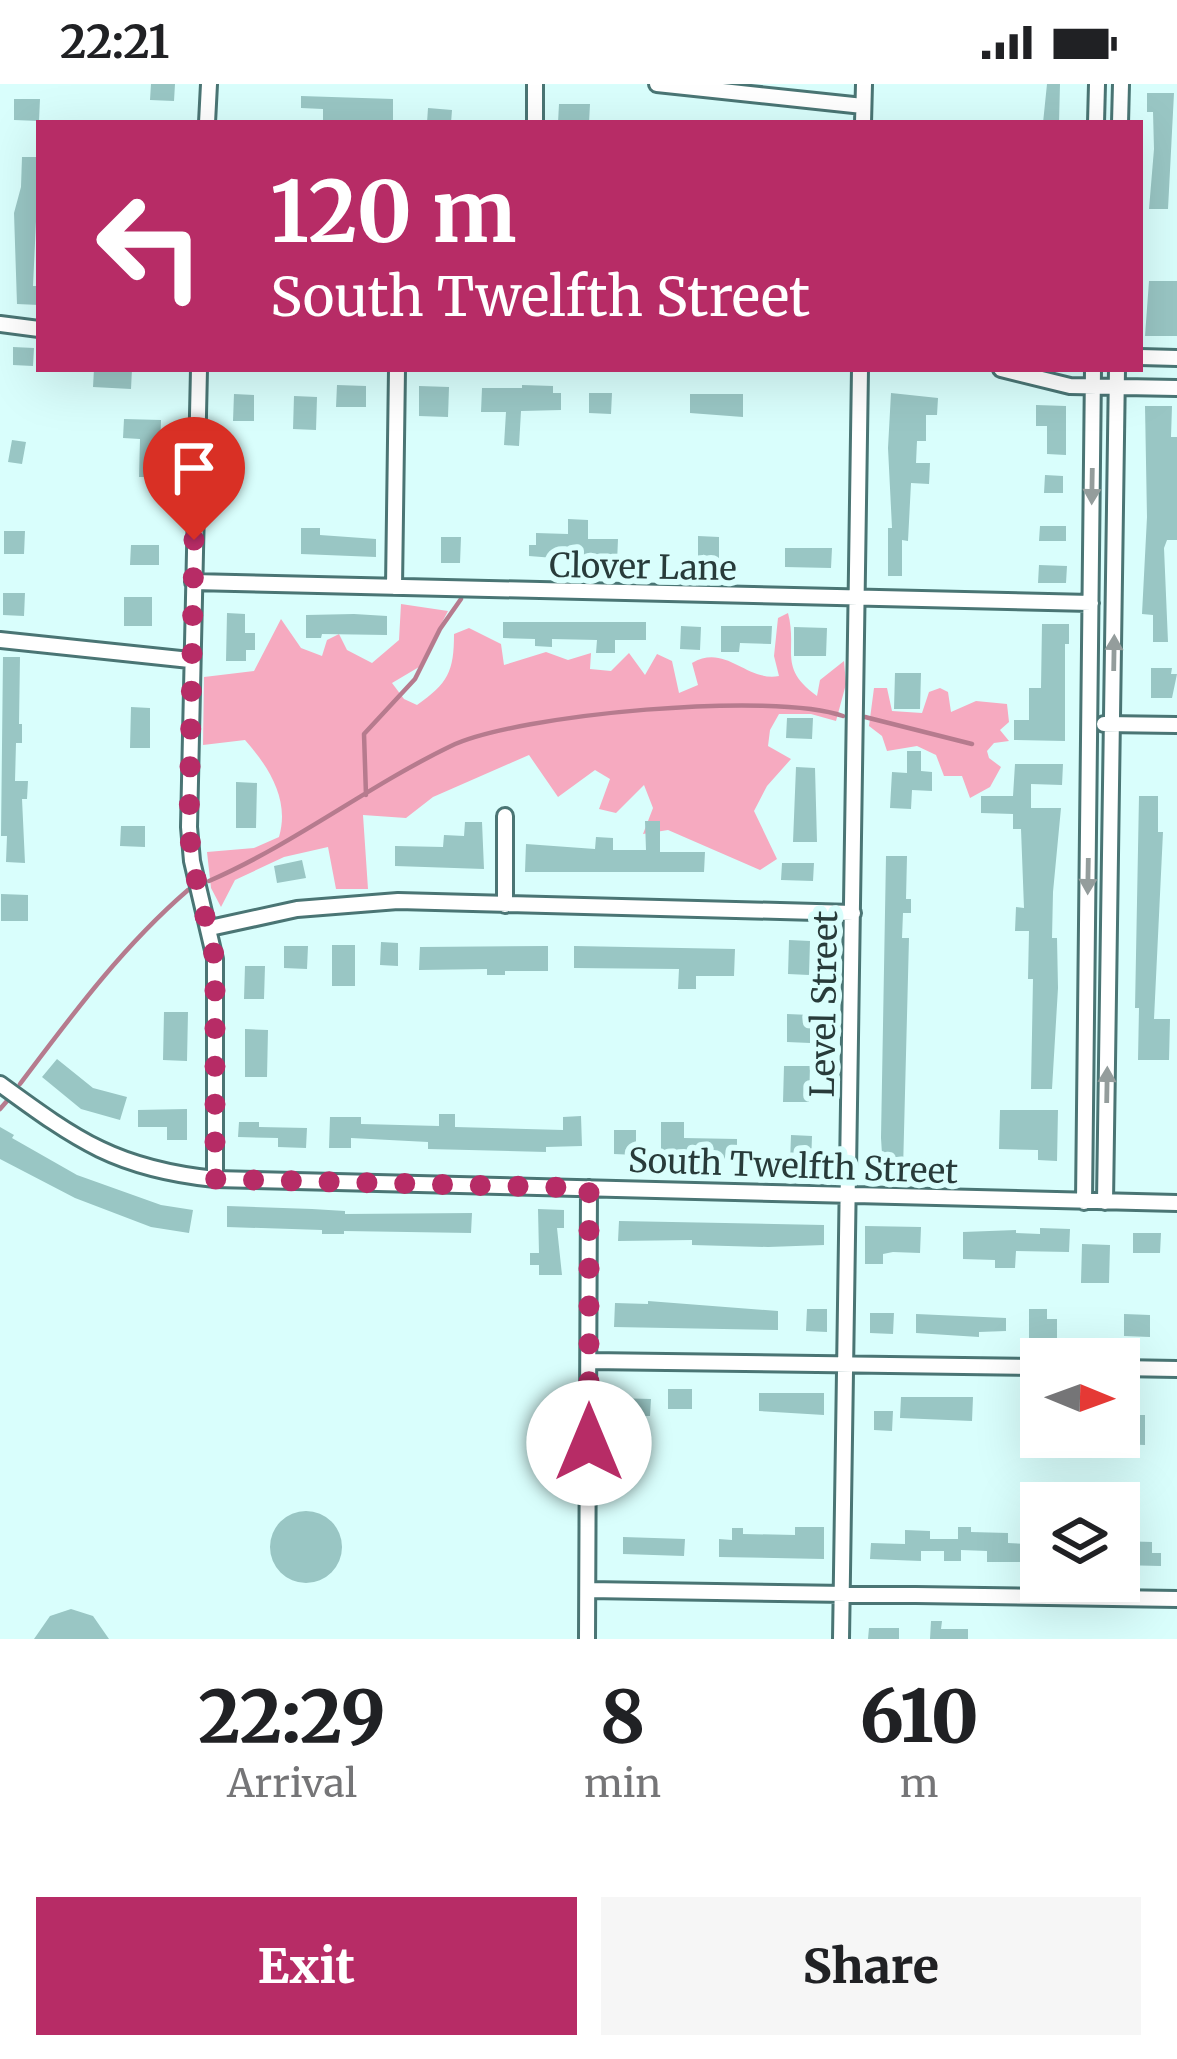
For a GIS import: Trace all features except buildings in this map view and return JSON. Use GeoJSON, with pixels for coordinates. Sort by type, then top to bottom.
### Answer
{"type":"FeatureCollection","features":[{"type":"Feature","properties":{"kind":"street"},"geometry":{"type":"LineString","coordinates":[[207,120],[209,84]]}},
{"type":"Feature","properties":{"kind":"street"},"geometry":{"type":"LineString","coordinates":[[535,84],[535,120]]}},
{"type":"Feature","properties":{"kind":"street"},"geometry":{"type":"LineString","coordinates":[[657,84],[863,106]]}},
{"type":"Feature","properties":{"kind":"street"},"geometry":{"type":"LineString","coordinates":[[863,120],[864,84]]}},
{"type":"Feature","properties":{"kind":"street"},"geometry":{"type":"LineString","coordinates":[[1096,120],[1097,84]]}},
{"type":"Feature","properties":{"kind":"street"},"geometry":{"type":"LineString","coordinates":[[1120,120],[1121,84]]}},
{"type":"Feature","properties":{"kind":"street"},"geometry":{"type":"LineString","coordinates":[[0,324],[36,328]]}},
{"type":"Feature","properties":{"kind":"street"},"geometry":{"type":"LineString","coordinates":[[1143,357],[1177,358]]}},
{"type":"Feature","properties":{"kind":"street"},"geometry":{"type":"LineString","coordinates":[[199,372],[190,846],[215,971],[215,1179]]}},
{"type":"Feature","properties":{"kind":"street"},"geometry":{"type":"LineString","coordinates":[[394,587],[397,372]]}},
{"type":"Feature","properties":{"kind":"street","name":"Level Street"},"geometry":{"type":"LineString","coordinates":[[841,1639],[860,372]]}},
{"type":"Feature","properties":{"kind":"street"},"geometry":{"type":"LineString","coordinates":[[1016,372],[1093,388],[1177,388]]}},
{"type":"Feature","properties":{"kind":"street"},"geometry":{"type":"LineString","coordinates":[[1084,1202],[1093,372]]}},
{"type":"Feature","properties":{"kind":"street"},"geometry":{"type":"LineString","coordinates":[[1105,1202],[1117,372]]}},
{"type":"Feature","properties":{"kind":"street","name":"Clover Lane"},"geometry":{"type":"LineString","coordinates":[[193,582],[1091,603]]}},
{"type":"Feature","properties":{"kind":"street"},"geometry":{"type":"LineString","coordinates":[[0,640],[190,660]]}},
{"type":"Feature","properties":{"kind":"street"},"geometry":{"type":"LineString","coordinates":[[1091,724],[1177,724]]}},
{"type":"Feature","properties":{"kind":"street"},"geometry":{"type":"LineString","coordinates":[[505,816],[505,905]]}},
{"type":"Feature","properties":{"kind":"street"},"geometry":{"type":"LineString","coordinates":[[210,928],[297,909],[398,901],[853,913]]}},
{"type":"Feature","properties":{"kind":"street","name":"South Twelfth Street"},"geometry":{"type":"LineString","coordinates":[[0,1084],[58,1127],[107,1155],[163,1174],[1177,1203]]}},
{"type":"Feature","properties":{"kind":"street"},"geometry":{"type":"LineString","coordinates":[[587,1639],[589,1188]]}},
{"type":"Feature","properties":{"kind":"street"},"geometry":{"type":"LineString","coordinates":[[589,1361],[1020,1367]]}},
{"type":"Feature","properties":{"kind":"street"},"geometry":{"type":"LineString","coordinates":[[1140,1369],[1177,1370]]}},
{"type":"Feature","properties":{"kind":"street"},"geometry":{"type":"LineString","coordinates":[[588,1590],[1177,1599]]}},
{"type":"Feature","properties":{"kind":"shaded area"},"geometry":{"type":"Polygon","coordinates":[[[401,604],[448,611],[419,667],[392,683],[404,699],[417,705],[447,676],[454,634],[469,628],[501,644],[504,665],[546,652],[568,660],[591,653],[590,669],[611,671],[629,653],[645,675],[657,654],[672,661],[679,693],[698,685],[692,663],[704,658],[779,676],[774,656],[778,618],[788,613],[793,667],[805,686],[817,696],[820,680],[844,661],[846,684],[836,721],[811,714],[779,714],[770,730],[768,746],[791,759],[767,786],[754,811],[777,859],[760,870],[668,830],[643,834],[653,808],[644,785],[616,813],[599,809],[610,779],[595,770],[558,797],[529,755],[433,797],[406,818],[363,815],[368,889],[336,889],[328,847],[284,857],[235,880],[221,907],[211,888],[207,852],[254,848],[279,837],[282,810],[269,773],[245,740],[203,745],[204,677],[254,671],[281,619],[301,648],[322,656],[327,640],[339,634],[347,650],[372,663],[399,640],[401,604]]]}},
{"type":"Feature","properties":{"kind":"shaded area"},"geometry":{"type":"Polygon","coordinates":[[[874,688],[887,688],[892,711],[922,713],[929,692],[940,688],[948,692],[951,712],[976,701],[1007,704],[1009,722],[1000,730],[1009,741],[994,743],[987,751],[1001,767],[990,787],[970,798],[962,776],[944,776],[936,755],[917,746],[887,751],[882,736],[869,726],[874,688]]]}},
{"type":"Feature","properties":{"kind":"waterway"},"geometry":{"type":"LineString","coordinates":[[366,795],[364,734],[415,679],[461,599]]}},
{"type":"Feature","properties":{"kind":"waterway"},"geometry":{"type":"LineString","coordinates":[[209,881],[420,762],[484,734],[586,716],[706,706],[809,709],[843,716]]}},
{"type":"Feature","properties":{"kind":"waterway"},"geometry":{"type":"LineString","coordinates":[[865,717],[972,744]]}},
{"type":"Feature","properties":{"kind":"waterway"},"geometry":{"type":"LineString","coordinates":[[20,1084],[120,958],[188,890]]}},
{"type":"Feature","properties":{"kind":"waterway"},"geometry":{"type":"LineString","coordinates":[[0,1109],[7,1101]]}},
{"type":"Feature","properties":{"kind":"route"},"geometry":{"type":"LineString","coordinates":[[194,540],[189,826],[192,861],[215,959],[215,1179],[589,1188],[589,1443]]}}]}
